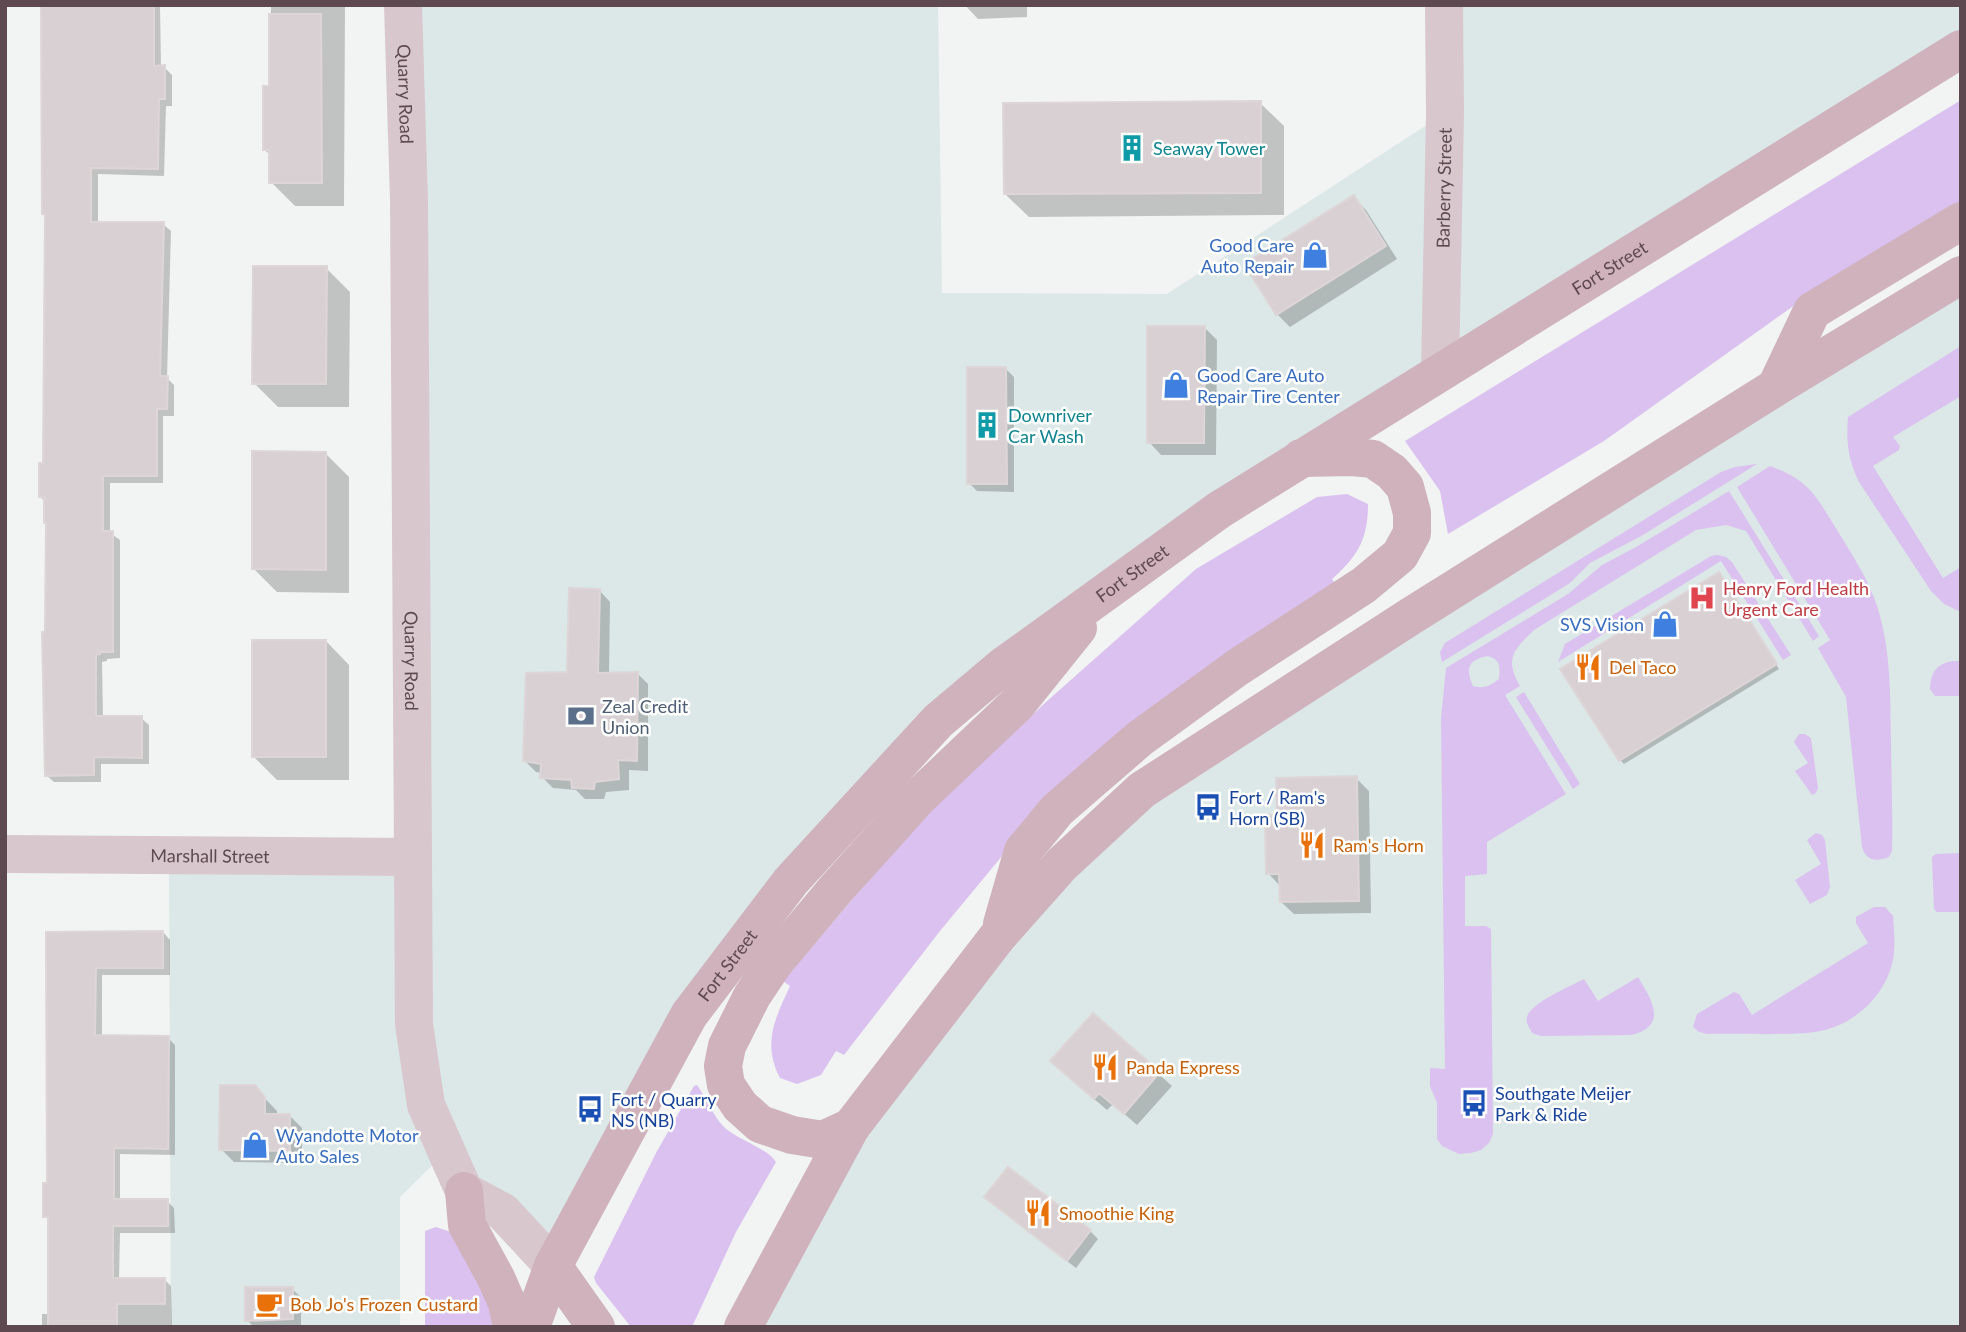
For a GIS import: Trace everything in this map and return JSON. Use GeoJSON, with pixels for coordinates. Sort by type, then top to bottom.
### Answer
{"type":"FeatureCollection","features":[{"type":"Feature","properties":{"kind":"main road","name":"Fort Street"},"geometry":{"type":"LineString","coordinates":[[531,1327],[553,1266],[689,1015],[790,881],[938,721],[1002,667],[1219,510],[1961,49]]}},
{"type":"Feature","properties":{"kind":"main road"},"geometry":{"type":"LineString","coordinates":[[1776,387],[1812,312],[1961,221]]}},
{"type":"Feature","properties":{"kind":"main road"},"geometry":{"type":"LineString","coordinates":[[743,1327],[851,1127],[998,936],[1062,864],[1142,790],[1411,616],[1776,387],[1961,275]]}},
{"type":"Feature","properties":{"kind":"main road"},"geometry":{"type":"LineString","coordinates":[[998,936],[1023,851],[1057,810],[1150,731],[1238,667],[1364,585],[1400,555],[1412,533],[1412,513],[1405,487],[1392,472],[1373,459],[1301,458]]}},
{"type":"Feature","properties":{"kind":"main road"},"geometry":{"type":"LineString","coordinates":[[851,1127],[823,1140],[792,1135],[760,1124],[740,1106],[726,1085],[723,1066],[727,1046],[752,996],[774,963],[836,889],[918,797],[1017,704],[1112,587]]}},
{"type":"Feature","properties":{"kind":"main road"},"geometry":{"type":"LineString","coordinates":[[464,1191],[467,1225],[496,1278],[507,1303],[512,1327]]}},
{"type":"Feature","properties":{"kind":"main road"},"geometry":{"type":"LineString","coordinates":[[553,1266],[596,1327]]}},
{"type":"Feature","properties":{"kind":"street","name":"Quarry Road"},"geometry":{"type":"LineString","coordinates":[[403,5],[409,201],[414,1024],[426,1105],[464,1191]]}},
{"type":"Feature","properties":{"kind":"street","name":"Barberry Street"},"geometry":{"type":"LineString","coordinates":[[1440,372],[1445,113],[1444,5]]}},
{"type":"Feature","properties":{"kind":"street","name":"Marshall Street"},"geometry":{"type":"LineString","coordinates":[[5,854],[413,857]]}},
{"type":"Feature","properties":{"kind":"street"},"geometry":{"type":"LineString","coordinates":[[464,1191],[503,1212],[553,1266]]}},
{"type":"Feature","properties":{"kind":"shaded area"},"geometry":{"type":"Polygon","coordinates":[[[401,5],[938,5],[942,293],[1167,294],[1445,113],[1444,5],[1961,5],[1961,49],[1002,667],[791,881],[553,1266],[446,1152],[400,1197],[400,1327],[171,1327],[169,855],[413,857],[401,5]]]}},
{"type":"Feature","properties":{"kind":"shaded area"},"geometry":{"type":"Polygon","coordinates":[[[1961,100],[1961,201],[1799,302],[1604,441],[1448,534],[1440,491],[1405,441],[1961,100]]]}},
{"type":"Feature","properties":{"kind":"shaded area"},"geometry":{"type":"Polygon","coordinates":[[[1961,275],[1961,1327],[743,1327],[851,1127],[1062,864],[1961,275]]]}},
{"type":"Feature","properties":{"kind":"shaded area"},"geometry":{"type":"Polygon","coordinates":[[[1961,346],[1961,396],[1893,437],[1900,446],[1899,450],[1873,466],[1943,578],[1961,567],[1961,612],[1944,604],[1931,591],[1859,482],[1850,458],[1847,434],[1848,417],[1961,346]]]}},
{"type":"Feature","properties":{"kind":"shaded area"},"geometry":{"type":"Polygon","coordinates":[[[1757,464],[1643,535],[1590,563],[1570,583],[1442,662],[1440,652],[1445,643],[1721,472],[1757,464]]]}},
{"type":"Feature","properties":{"kind":"shaded area"},"geometry":{"type":"Polygon","coordinates":[[[1770,466],[1803,483],[1817,499],[1859,567],[1882,622],[1889,671],[1892,809],[1892,851],[1889,857],[1884,859],[1869,858],[1862,847],[1846,697],[1818,648],[1830,640],[1737,487],[1770,466]]]}},
{"type":"Feature","properties":{"kind":"shaded area"},"geometry":{"type":"Polygon","coordinates":[[[1729,491],[1819,636],[1813,641],[1746,531],[1726,525],[1696,530],[1534,630],[1521,643],[1512,661],[1520,686],[1505,695],[1566,794],[1487,842],[1487,874],[1465,876],[1465,926],[1486,926],[1491,929],[1493,1134],[1489,1143],[1481,1150],[1459,1154],[1442,1146],[1437,1139],[1437,1103],[1430,1086],[1430,1068],[1445,1069],[1441,718],[1446,668],[1568,594],[1602,565],[1729,491]],[[1488,656],[1476,660],[1470,666],[1469,674],[1473,686],[1487,686],[1499,679],[1499,665],[1488,656]]]}},
{"type":"Feature","properties":{"kind":"shaded area"},"geometry":{"type":"Polygon","coordinates":[[[1347,494],[1368,504],[1368,516],[1360,546],[1332,579],[1336,585],[1060,786],[940,931],[844,1055],[836,1051],[821,1075],[797,1084],[780,1078],[771,1042],[775,1020],[790,986],[783,981],[918,822],[1046,702],[1196,569],[1317,497],[1347,494]]]}},
{"type":"Feature","properties":{"kind":"shaded area"},"geometry":{"type":"Polygon","coordinates":[[[1717,555],[1732,562],[1791,655],[1783,660],[1721,561],[1558,662],[1565,644],[1711,556],[1717,555]]]}},
{"type":"Feature","properties":{"kind":"shaded area"},"geometry":{"type":"Polygon","coordinates":[[[1961,661],[1961,696],[1935,696],[1930,689],[1933,673],[1942,664],[1961,661]]]}},
{"type":"Feature","properties":{"kind":"shaded area"},"geometry":{"type":"Polygon","coordinates":[[[1524,692],[1580,784],[1573,789],[1516,697],[1524,692]]]}},
{"type":"Feature","properties":{"kind":"shaded area"},"geometry":{"type":"Polygon","coordinates":[[[1799,734],[1811,738],[1818,788],[1812,795],[1795,771],[1808,763],[1794,742],[1799,734]]]}},
{"type":"Feature","properties":{"kind":"shaded area"},"geometry":{"type":"Polygon","coordinates":[[[1816,833],[1822,835],[1825,840],[1830,887],[1827,895],[1810,904],[1795,880],[1821,864],[1807,840],[1816,833]]]}},
{"type":"Feature","properties":{"kind":"shaded area"},"geometry":{"type":"Polygon","coordinates":[[[1961,853],[1961,912],[1937,912],[1934,909],[1932,857],[1936,854],[1961,853]]]}},
{"type":"Feature","properties":{"kind":"shaded area"},"geometry":{"type":"Polygon","coordinates":[[[1874,907],[1885,907],[1893,916],[1893,958],[1888,977],[1881,989],[1853,1018],[1828,1029],[1802,1033],[1707,1034],[1693,1027],[1697,1014],[1734,992],[1739,994],[1752,1015],[1868,943],[1856,923],[1856,917],[1874,907]]]}},
{"type":"Feature","properties":{"kind":"shaded area"},"geometry":{"type":"Polygon","coordinates":[[[1638,977],[1654,1010],[1654,1018],[1643,1031],[1632,1035],[1541,1036],[1532,1033],[1528,1025],[1527,1017],[1535,1006],[1584,979],[1598,1001],[1638,977]]]}},
{"type":"Feature","properties":{"kind":"shaded area"},"geometry":{"type":"Polygon","coordinates":[[[697,1085],[725,1128],[767,1153],[776,1162],[736,1232],[692,1327],[631,1327],[594,1277],[656,1153],[697,1085]]]}},
{"type":"Feature","properties":{"kind":"shaded area"},"geometry":{"type":"Polygon","coordinates":[[[436,1227],[451,1232],[490,1302],[493,1327],[425,1327],[425,1231],[436,1227]]]}},
{"type":"Feature","properties":{"kind":"building"},"geometry":{"type":"Polygon","coordinates":[[[41,5],[154,5],[154,66],[165,65],[165,99],[159,99],[158,169],[91,168],[91,222],[164,222],[160,376],[168,376],[167,409],[157,409],[157,476],[103,476],[103,531],[113,531],[113,652],[100,652],[96,655],[96,716],[142,716],[142,758],[94,757],[94,775],[45,776],[42,632],[45,632],[46,523],[44,497],[39,497],[39,463],[43,463],[45,214],[42,214],[41,5]]]}},
{"type":"Feature","properties":{"kind":"building"},"geometry":{"type":"Polygon","coordinates":[[[269,14],[321,14],[322,183],[269,183],[269,150],[263,150],[263,86],[269,86],[269,14]]]}},
{"type":"Feature","properties":{"kind":"building","name":"Seaway Tower"},"geometry":{"type":"Polygon","coordinates":[[[1261,101],[1261,193],[1004,194],[1003,103],[1261,101]]]}},
{"type":"Feature","properties":{"kind":"building","name":"Good Care Auto Repair"},"geometry":{"type":"Polygon","coordinates":[[[1354,195],[1386,246],[1276,315],[1244,264],[1354,195]]]}},
{"type":"Feature","properties":{"kind":"building"},"geometry":{"type":"Polygon","coordinates":[[[253,266],[327,266],[326,384],[252,384],[253,266]]]}},
{"type":"Feature","properties":{"kind":"building","name":"Good Care Auto Repair Tire Center"},"geometry":{"type":"Polygon","coordinates":[[[1147,326],[1205,326],[1204,443],[1147,443],[1147,326]]]}},
{"type":"Feature","properties":{"kind":"building","name":"Downriver Car Wash"},"geometry":{"type":"Polygon","coordinates":[[[967,367],[1006,367],[1007,484],[967,484],[967,367]]]}},
{"type":"Feature","properties":{"kind":"building"},"geometry":{"type":"Polygon","coordinates":[[[252,451],[326,452],[326,570],[252,569],[252,451]]]}},
{"type":"Feature","properties":{"kind":"building"},"geometry":{"type":"Polygon","coordinates":[[[1719,572],[1777,664],[1619,761],[1560,669],[1719,572]]]}},
{"type":"Feature","properties":{"kind":"building","name":"Zeal Credit Union"},"geometry":{"type":"Polygon","coordinates":[[[569,588],[600,589],[598,673],[638,672],[637,761],[618,760],[619,779],[595,782],[594,789],[572,788],[571,780],[540,778],[541,764],[523,761],[526,673],[567,672],[569,588]]]}},
{"type":"Feature","properties":{"kind":"building"},"geometry":{"type":"Polygon","coordinates":[[[252,640],[326,640],[326,757],[252,757],[252,640]]]}},
{"type":"Feature","properties":{"kind":"building","name":"Ram's Horn"},"geometry":{"type":"Polygon","coordinates":[[[1357,776],[1359,901],[1280,902],[1279,874],[1266,874],[1265,815],[1277,815],[1276,778],[1357,776]]]}},
{"type":"Feature","properties":{"kind":"building"},"geometry":{"type":"Polygon","coordinates":[[[163,931],[163,968],[96,968],[95,1035],[169,1036],[168,1149],[114,1148],[114,1199],[168,1199],[168,1226],[113,1226],[113,1278],[165,1278],[165,1304],[117,1304],[117,1327],[48,1327],[48,1217],[43,1217],[43,1183],[47,1183],[46,932],[163,931]]]}},
{"type":"Feature","properties":{"kind":"building","name":"Panda Express"},"geometry":{"type":"Polygon","coordinates":[[[1093,1013],[1160,1072],[1124,1114],[1099,1093],[1094,1099],[1050,1061],[1093,1013]]]}},
{"type":"Feature","properties":{"kind":"building","name":"Wyandotte Motor Auto Sales"},"geometry":{"type":"Polygon","coordinates":[[[220,1085],[255,1085],[265,1097],[265,1114],[290,1114],[290,1151],[219,1150],[220,1085]]]}},
{"type":"Feature","properties":{"kind":"building","name":"Smoothie King"},"geometry":{"type":"Polygon","coordinates":[[[1008,1167],[1091,1230],[1067,1261],[984,1197],[1008,1167]]]}},
{"type":"Feature","properties":{"kind":"building","name":"Bob Jo's Frozen Custard"},"geometry":{"type":"Polygon","coordinates":[[[245,1287],[293,1287],[293,1319],[245,1321],[245,1287]]]}},
{"type":"Feature","properties":{"kind":"place","name":"Seaway Tower"},"geometry":{"type":"Point","coordinates":[1132,148]}},
{"type":"Feature","properties":{"kind":"place","name":"Good Care Auto Repair"},"geometry":{"type":"Point","coordinates":[1315,255]}},
{"type":"Feature","properties":{"kind":"place","name":"Good Care Auto Repair Tire Center"},"geometry":{"type":"Point","coordinates":[1176,385]}},
{"type":"Feature","properties":{"kind":"place","name":"Downriver Car Wash"},"geometry":{"type":"Point","coordinates":[987,425]}},
{"type":"Feature","properties":{"kind":"place","name":"Henry Ford Health Urgent Care"},"geometry":{"type":"Point","coordinates":[1702,598]}},
{"type":"Feature","properties":{"kind":"place","name":"SVS Vision"},"geometry":{"type":"Point","coordinates":[1665,624]}},
{"type":"Feature","properties":{"kind":"place","name":"Del Taco"},"geometry":{"type":"Point","coordinates":[1588,667]}},
{"type":"Feature","properties":{"kind":"place","name":"Zeal Credit Union"},"geometry":{"type":"Point","coordinates":[581,716]}},
{"type":"Feature","properties":{"kind":"place","name":"Fort / Ram's Horn (SB)"},"geometry":{"type":"Point","coordinates":[1208,807]}},
{"type":"Feature","properties":{"kind":"place","name":"Ram's Horn"},"geometry":{"type":"Point","coordinates":[1312,845]}},
{"type":"Feature","properties":{"kind":"place","name":"Panda Express"},"geometry":{"type":"Point","coordinates":[1105,1067]}},
{"type":"Feature","properties":{"kind":"place","name":"Southgate Meijer Park & Ride"},"geometry":{"type":"Point","coordinates":[1474,1103]}},
{"type":"Feature","properties":{"kind":"place","name":"Fort / Quarry NS (NB)"},"geometry":{"type":"Point","coordinates":[590,1109]}},
{"type":"Feature","properties":{"kind":"place","name":"Wyandotte Motor Auto Sales"},"geometry":{"type":"Point","coordinates":[255,1145]}},
{"type":"Feature","properties":{"kind":"place","name":"Smoothie King"},"geometry":{"type":"Point","coordinates":[1038,1213]}},
{"type":"Feature","properties":{"kind":"place","name":"Bob Jo's Frozen Custard"},"geometry":{"type":"Point","coordinates":[269,1304]}}]}
